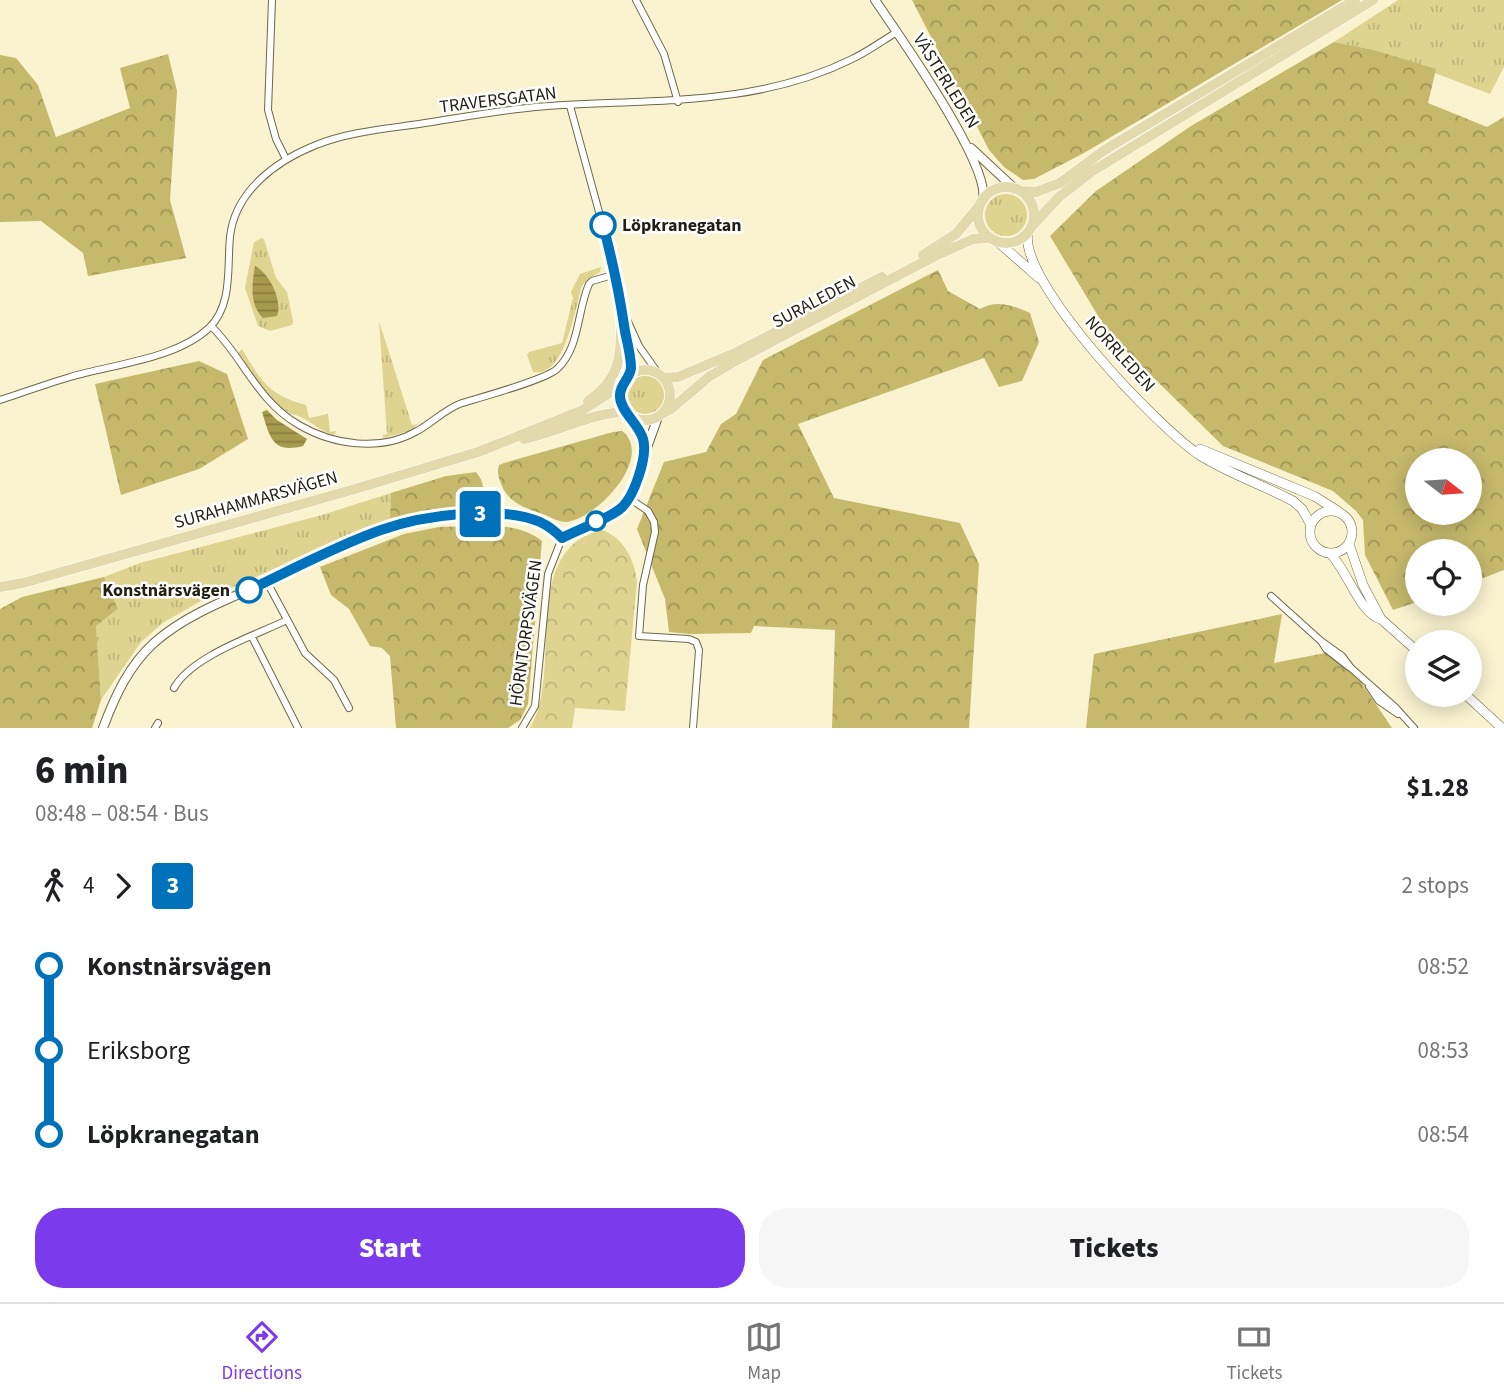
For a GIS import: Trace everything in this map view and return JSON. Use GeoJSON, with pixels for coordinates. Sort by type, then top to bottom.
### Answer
{"type":"FeatureCollection","features":[{"type":"Feature","properties":{"kind":"main road"},"geometry":{"type":"LineString","coordinates":[[1355,0],[1103,152],[1060,183],[1036,192],[997,188],[981,202],[979,225],[993,240],[1016,242],[1059,197],[1091,172],[1373,0]]}},
{"type":"Feature","properties":{"kind":"main road"},"geometry":{"type":"LineString","coordinates":[[1018,190],[1029,198],[1033,207],[1034,217],[1030,230]]}},
{"type":"Feature","properties":{"kind":"main road","name":"SURALEDEN"},"geometry":{"type":"LineString","coordinates":[[661,375],[678,377],[737,352],[933,250],[956,234],[981,202]]}},
{"type":"Feature","properties":{"kind":"main road","name":"NORRLEDEN"},"geometry":{"type":"LineString","coordinates":[[1030,230],[1028,246],[1042,282]]}},
{"type":"Feature","properties":{"kind":"main road","name":"SURALEDEN"},"geometry":{"type":"LineString","coordinates":[[660,415],[710,376],[935,256],[973,239],[993,240]]}},
{"type":"Feature","properties":{"kind":"main road","name":"NORRLEDEN"},"geometry":{"type":"LineString","coordinates":[[993,240],[1042,282],[1126,388],[1182,441],[1200,455],[1293,501],[1302,509],[1311,525]]}},
{"type":"Feature","properties":{"kind":"main road"},"geometry":{"type":"LineString","coordinates":[[496,445],[561,416],[590,399],[608,383],[619,364],[622,307]]}},
{"type":"Feature","properties":{"kind":"main road"},"geometry":{"type":"LineString","coordinates":[[646,369],[661,375],[669,386],[671,397],[660,415],[644,420],[629,414],[620,395],[627,377],[646,369]]}},
{"type":"Feature","properties":{"kind":"main road","name":"SURAHAMMARSVÄGEN"},"geometry":{"type":"LineString","coordinates":[[0,587],[23,583],[355,489],[496,445],[581,411],[614,390],[627,377]]}},
{"type":"Feature","properties":{"kind":"main road","name":"SURAHAMMARSVÄGEN"},"geometry":{"type":"LineString","coordinates":[[496,445],[543,435],[605,414],[629,414]]}},
{"type":"Feature","properties":{"kind":"main road","name":"NORRLEDEN"},"geometry":{"type":"LineString","coordinates":[[1182,441],[1314,496],[1338,511]]}},
{"type":"Feature","properties":{"kind":"main road"},"geometry":{"type":"LineString","coordinates":[[1338,511],[1346,516],[1351,525],[1349,544],[1341,551],[1322,551],[1313,543],[1311,525],[1322,513],[1338,511]]}},
{"type":"Feature","properties":{"kind":"main road"},"geometry":{"type":"LineString","coordinates":[[1349,544],[1363,585],[1381,619],[1405,640]]}},
{"type":"Feature","properties":{"kind":"main road"},"geometry":{"type":"LineString","coordinates":[[1331,553],[1345,570],[1368,611],[1375,618],[1381,619]]}},
{"type":"Feature","properties":{"kind":"main road","name":"SURAHAMMARSVÄGEN"},"geometry":{"type":"LineString","coordinates":[[0,593],[23,583]]}},
{"type":"Feature","properties":{"kind":"main road"},"geometry":{"type":"LineString","coordinates":[[1479,707],[1502,728]]}},
{"type":"Feature","properties":{"kind":"street"},"geometry":{"type":"LineString","coordinates":[[272,0],[268,110],[275,139],[286,159]]}},
{"type":"Feature","properties":{"kind":"street"},"geometry":{"type":"LineString","coordinates":[[636,0],[664,54],[678,102]]}},
{"type":"Feature","properties":{"kind":"street","name":"VÄSTERLEDEN"},"geometry":{"type":"LineString","coordinates":[[875,0],[966,144],[982,179],[984,189],[981,202]]}},
{"type":"Feature","properties":{"kind":"street","name":"TRAVERSGATAN"},"geometry":{"type":"LineString","coordinates":[[211,326],[217,318],[227,290],[230,236],[246,195],[263,175],[286,159],[315,145],[351,135],[502,111],[678,102],[736,95],[805,78],[850,60],[897,32]]}},
{"type":"Feature","properties":{"kind":"street"},"geometry":{"type":"LineString","coordinates":[[570,106],[616,274],[629,349],[627,377]]}},
{"type":"Feature","properties":{"kind":"street","name":"VÄSTERLEDEN"},"geometry":{"type":"LineString","coordinates":[[966,144],[1018,190]]}},
{"type":"Feature","properties":{"kind":"street"},"geometry":{"type":"LineString","coordinates":[[0,400],[72,376],[174,349],[187,344],[211,326],[227,343],[258,390],[281,414],[332,440],[369,444],[405,436],[456,405],[558,369],[569,352],[589,284],[616,274]]}},
{"type":"Feature","properties":{"kind":"street"},"geometry":{"type":"LineString","coordinates":[[622,307],[639,346],[661,375]]}},
{"type":"Feature","properties":{"kind":"street"},"geometry":{"type":"LineString","coordinates":[[629,414],[643,438],[643,460]]}},
{"type":"Feature","properties":{"kind":"street"},"geometry":{"type":"LineString","coordinates":[[103,728],[124,680],[140,657],[157,640],[206,609],[378,531],[432,518],[489,514],[515,515],[541,523],[562,538],[621,508],[629,498],[660,415]]}},
{"type":"Feature","properties":{"kind":"street"},"geometry":{"type":"LineString","coordinates":[[629,498],[648,511],[654,522],[655,532],[643,585],[639,636],[689,639],[696,642],[699,650],[693,728]]}},
{"type":"Feature","properties":{"kind":"street","name":"HÖRNTORPSVÄGEN"},"geometry":{"type":"LineString","coordinates":[[522,728],[535,706],[548,574],[562,538]]}},
{"type":"Feature","properties":{"kind":"street"},"geometry":{"type":"LineString","coordinates":[[267,582],[305,653],[334,680],[349,708]]}},
{"type":"Feature","properties":{"kind":"street"},"geometry":{"type":"LineString","coordinates":[[1271,596],[1321,641],[1335,649],[1351,668],[1395,707],[1414,728]]}},
{"type":"Feature","properties":{"kind":"street"},"geometry":{"type":"LineString","coordinates":[[174,688],[188,669],[287,620]]}},
{"type":"Feature","properties":{"kind":"street"},"geometry":{"type":"LineString","coordinates":[[252,637],[298,728]]}},
{"type":"Feature","properties":{"kind":"green space"},"geometry":{"type":"Polygon","coordinates":[[[912,0],[1342,0],[1084,153],[1034,179],[1023,180],[1004,167],[989,150],[912,0]]]}},
{"type":"Feature","properties":{"kind":"green space"},"geometry":{"type":"Polygon","coordinates":[[[1398,0],[1504,0],[1504,67],[1490,94],[1374,50],[1334,42],[1398,0]]]}},
{"type":"Feature","properties":{"kind":"green space"},"geometry":{"type":"Polygon","coordinates":[[[1334,42],[1374,50],[1436,69],[1428,103],[1487,127],[1504,117],[1504,570],[1482,578],[1482,539],[1405,539],[1405,606],[1393,610],[1365,555],[1363,520],[1356,511],[1333,491],[1223,446],[1109,334],[1050,236],[1096,191],[1191,126],[1334,42]]]}},
{"type":"Feature","properties":{"kind":"green space"},"geometry":{"type":"Polygon","coordinates":[[[168,54],[177,91],[170,200],[186,258],[88,276],[83,253],[41,221],[0,222],[0,55],[16,58],[38,85],[56,137],[130,108],[120,68],[168,54]]]}},
{"type":"Feature","properties":{"kind":"green space"},"geometry":{"type":"Polygon","coordinates":[[[1006,194],[1021,200],[1027,215],[1021,230],[1006,236],[991,230],[985,215],[991,200],[1006,194]]]}},
{"type":"Feature","properties":{"kind":"green space"},"geometry":{"type":"Polygon","coordinates":[[[262,238],[276,278],[287,292],[293,321],[292,325],[270,331],[258,326],[245,288],[254,242],[262,238]]]}},
{"type":"Feature","properties":{"kind":"green space"},"geometry":{"type":"Polygon","coordinates":[[[601,267],[600,272],[582,286],[561,353],[544,371],[533,372],[527,355],[529,352],[562,343],[573,298],[571,292],[580,274],[601,267]]]}},
{"type":"Feature","properties":{"kind":"green space"},"geometry":{"type":"Polygon","coordinates":[[[938,270],[948,291],[980,309],[999,304],[1030,313],[1039,342],[1022,381],[999,387],[984,358],[798,424],[834,498],[960,523],[979,564],[969,728],[832,728],[835,630],[754,626],[751,633],[669,632],[665,599],[637,529],[664,462],[706,452],[721,424],[736,414],[763,360],[938,270]]]}},
{"type":"Feature","properties":{"kind":"green space"},"geometry":{"type":"Polygon","coordinates":[[[379,321],[412,425],[418,424],[412,430],[384,438],[382,435],[387,434],[379,321]]]}},
{"type":"Feature","properties":{"kind":"green space"},"geometry":{"type":"Polygon","coordinates":[[[242,349],[261,379],[283,397],[306,405],[309,418],[328,414],[330,432],[336,431],[335,434],[332,435],[288,412],[273,401],[238,353],[242,349]]]}},
{"type":"Feature","properties":{"kind":"green space"},"geometry":{"type":"Polygon","coordinates":[[[199,361],[227,374],[248,439],[199,469],[121,495],[95,384],[199,361]]]}},
{"type":"Feature","properties":{"kind":"green space"},"geometry":{"type":"Polygon","coordinates":[[[645,376],[658,382],[664,395],[658,408],[645,414],[632,408],[626,395],[632,382],[645,376]]]}},
{"type":"Feature","properties":{"kind":"green space"},"geometry":{"type":"Polygon","coordinates":[[[622,431],[630,442],[632,456],[627,470],[606,499],[579,518],[566,522],[556,520],[518,504],[503,488],[498,475],[499,465],[622,431]]]}},
{"type":"Feature","properties":{"kind":"green space"},"geometry":{"type":"Polygon","coordinates":[[[476,472],[484,490],[482,502],[476,507],[421,512],[390,519],[391,493],[446,476],[476,472]]]}},
{"type":"Feature","properties":{"kind":"green space"},"geometry":{"type":"Polygon","coordinates":[[[391,493],[390,519],[201,601],[164,622],[141,642],[101,700],[96,626],[118,609],[104,577],[140,563],[322,515],[391,493]]]}},
{"type":"Feature","properties":{"kind":"green space"},"geometry":{"type":"Polygon","coordinates":[[[439,527],[506,527],[531,534],[542,541],[528,704],[520,720],[508,728],[396,728],[390,656],[382,648],[370,646],[349,609],[331,595],[320,567],[404,534],[439,527]]]}},
{"type":"Feature","properties":{"kind":"green space"},"geometry":{"type":"Polygon","coordinates":[[[599,529],[621,542],[630,556],[637,581],[625,711],[575,708],[572,728],[530,728],[540,704],[550,590],[559,564],[574,544],[599,529]]]}},
{"type":"Feature","properties":{"kind":"green space"},"geometry":{"type":"Polygon","coordinates":[[[104,577],[118,609],[96,626],[101,700],[92,728],[0,728],[0,609],[22,597],[104,577]]]}},
{"type":"Feature","properties":{"kind":"green space"},"geometry":{"type":"Polygon","coordinates":[[[1282,614],[1274,663],[1330,652],[1359,679],[1392,728],[1086,728],[1094,654],[1282,614]]]}},
{"type":"Feature","properties":{"kind":"shaded area"},"geometry":{"type":"Polygon","coordinates":[[[255,266],[274,288],[278,302],[277,316],[263,318],[255,307],[255,266]]]}},
{"type":"Feature","properties":{"kind":"shaded area"},"geometry":{"type":"Polygon","coordinates":[[[267,410],[277,420],[307,439],[303,446],[285,448],[274,441],[262,412],[267,410]]]}},
{"type":"Feature","properties":{"kind":"bus line","name":"3"},"geometry":{"type":"LineString","coordinates":[[249,590],[393,526],[432,518],[500,513],[541,523],[562,538],[621,508],[629,498],[641,471],[644,447],[643,438],[621,403],[621,386],[631,367],[616,274],[603,225]]}},
{"type":"Feature","properties":{"kind":"place","name":"Löpkranegatan"},"geometry":{"type":"Point","coordinates":[603,225]}},
{"type":"Feature","properties":{"kind":"place","name":"Konstnärsvägen"},"geometry":{"type":"Point","coordinates":[249,590]}}]}
